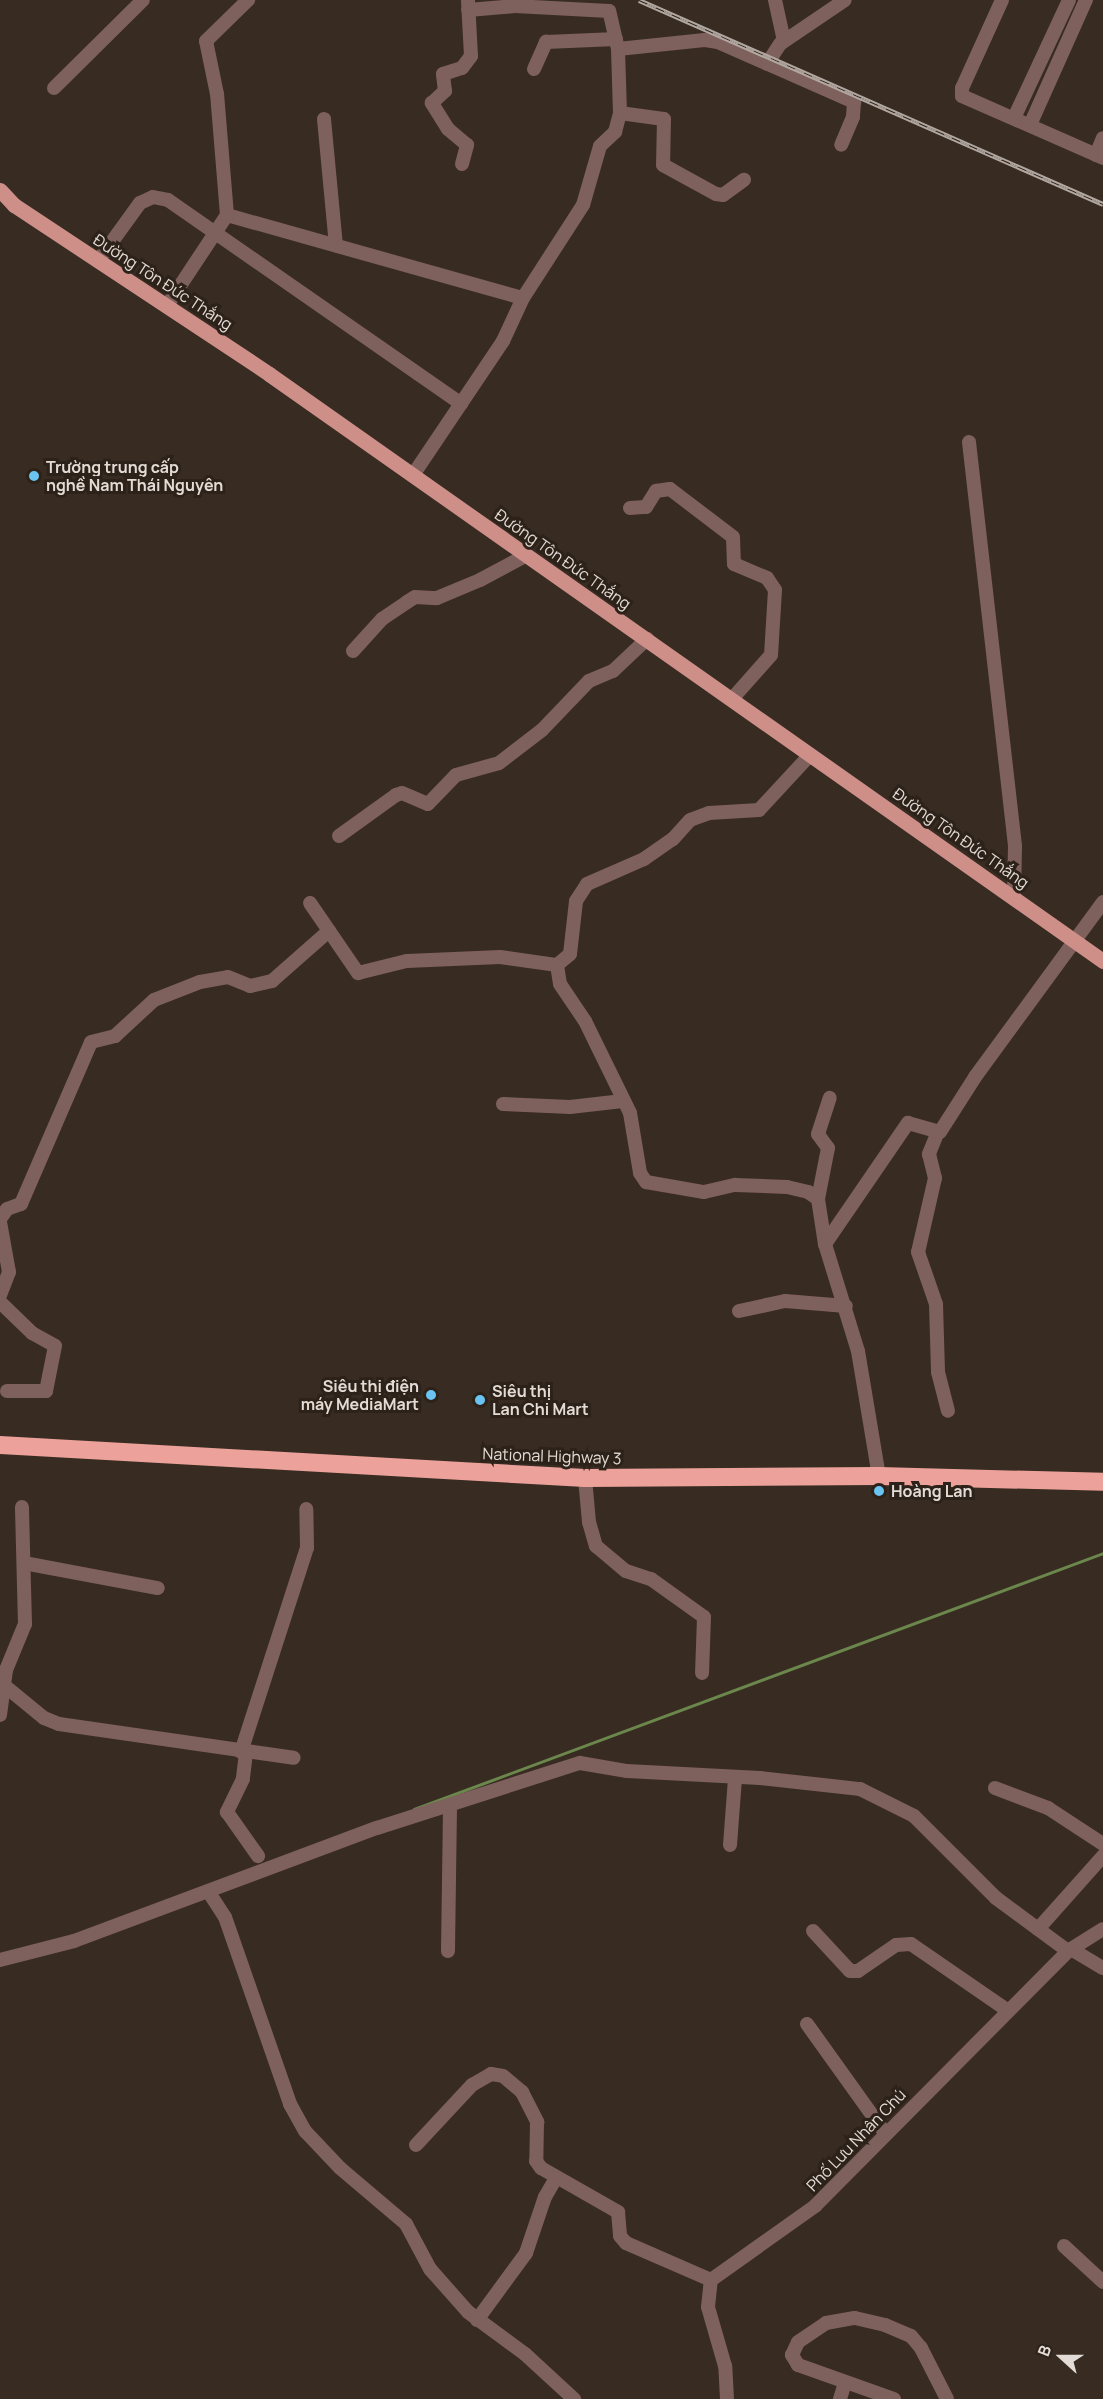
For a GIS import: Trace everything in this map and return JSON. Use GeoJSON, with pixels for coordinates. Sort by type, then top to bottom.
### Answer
{"type":"FeatureCollection","features":[{"type":"Feature","properties":{"kind":"highway","name":"National Highway 3"},"geometry":{"type":"LineString","coordinates":[[0,1445],[585,1478],[879,1476],[1103,1482]]}},
{"type":"Feature","properties":{"kind":"main road","name":"Đường Tôn Đức Thắng"},"geometry":{"type":"LineString","coordinates":[[0,190],[14,205],[168,304],[1014,896],[1103,961]]}},
{"type":"Feature","properties":{"kind":"street"},"geometry":{"type":"LineString","coordinates":[[54,88],[143,0]]}},
{"type":"Feature","properties":{"kind":"street"},"geometry":{"type":"LineString","coordinates":[[168,304],[227,215],[217,94],[206,41],[248,0]]}},
{"type":"Feature","properties":{"kind":"street"},"geometry":{"type":"LineString","coordinates":[[775,0],[784,41]]}},
{"type":"Feature","properties":{"kind":"street"},"geometry":{"type":"LineString","coordinates":[[767,64],[784,41],[845,0]]}},
{"type":"Feature","properties":{"kind":"street"},"geometry":{"type":"LineString","coordinates":[[1002,0],[961,94],[1099,156],[1103,138]]}},
{"type":"Feature","properties":{"kind":"street"},"geometry":{"type":"LineString","coordinates":[[1014,118],[1069,0]]}},
{"type":"Feature","properties":{"kind":"street"},"geometry":{"type":"LineString","coordinates":[[1030,125],[1086,0]]}},
{"type":"Feature","properties":{"kind":"street"},"geometry":{"type":"LineString","coordinates":[[413,475],[504,341],[523,298],[583,205],[600,146],[615,132],[620,113],[617,44],[611,14],[605,10],[548,10],[515,6],[468,5],[471,56],[462,68],[443,74],[445,91],[432,103],[448,129],[467,145],[462,164]]}},
{"type":"Feature","properties":{"kind":"street"},"geometry":{"type":"LineString","coordinates":[[1061,17],[1075,24]]}},
{"type":"Feature","properties":{"kind":"street"},"geometry":{"type":"LineString","coordinates":[[534,69],[546,42],[617,44],[705,40],[767,64],[856,105],[841,145]]}},
{"type":"Feature","properties":{"kind":"street"},"geometry":{"type":"LineString","coordinates":[[620,113],[664,119],[663,165],[716,194],[723,195],[744,180]]}},
{"type":"Feature","properties":{"kind":"street"},"geometry":{"type":"LineString","coordinates":[[324,119],[336,245]]}},
{"type":"Feature","properties":{"kind":"street"},"geometry":{"type":"LineString","coordinates":[[98,261],[147,198],[168,201],[216,232],[461,404]]}},
{"type":"Feature","properties":{"kind":"street"},"geometry":{"type":"LineString","coordinates":[[227,215],[523,298]]}},
{"type":"Feature","properties":{"kind":"street"},"geometry":{"type":"LineString","coordinates":[[969,442],[1015,846],[1014,896]]}},
{"type":"Feature","properties":{"kind":"street"},"geometry":{"type":"LineString","coordinates":[[630,508],[646,507],[656,491],[670,489],[734,537],[734,564],[766,578],[776,590],[771,655],[732,699]]}},
{"type":"Feature","properties":{"kind":"street"},"geometry":{"type":"LineString","coordinates":[[353,651],[382,619],[415,597],[436,598],[480,580],[525,556]]}},
{"type":"Feature","properties":{"kind":"street"},"geometry":{"type":"LineString","coordinates":[[339,836],[396,795],[402,793],[428,804],[456,775],[499,763],[542,730],[589,681],[613,671],[647,639]]}},
{"type":"Feature","properties":{"kind":"street"},"geometry":{"type":"LineString","coordinates":[[310,903],[358,974],[407,961],[500,957],[557,964],[570,954],[576,901],[587,884],[644,859],[674,839],[690,820],[709,813],[759,810],[810,755]]}},
{"type":"Feature","properties":{"kind":"street"},"geometry":{"type":"LineString","coordinates":[[948,1411],[939,1372],[936,1304],[918,1252],[935,1178],[929,1154],[937,1134],[1103,902]]}},
{"type":"Feature","properties":{"kind":"street"},"geometry":{"type":"LineString","coordinates":[[0,1295],[9,1272],[0,1220],[25,1196],[91,1042],[114,1035],[154,1000],[200,982],[228,977],[250,986],[272,981],[329,931]]}},
{"type":"Feature","properties":{"kind":"street"},"geometry":{"type":"LineString","coordinates":[[557,964],[560,984],[585,1021],[630,1113],[640,1173],[646,1182],[704,1192],[735,1185],[787,1187],[808,1192],[818,1199]]}},
{"type":"Feature","properties":{"kind":"street"},"geometry":{"type":"LineString","coordinates":[[831,1098],[818,1134],[828,1148],[818,1199],[825,1244],[846,1306],[862,1367],[879,1476]]}},
{"type":"Feature","properties":{"kind":"street"},"geometry":{"type":"LineString","coordinates":[[503,1104],[570,1107],[623,1101]]}},
{"type":"Feature","properties":{"kind":"street"},"geometry":{"type":"LineString","coordinates":[[825,1244],[908,1123],[937,1134]]}},
{"type":"Feature","properties":{"kind":"street"},"geometry":{"type":"LineString","coordinates":[[739,1311],[785,1301],[846,1306]]}},
{"type":"Feature","properties":{"kind":"street"},"geometry":{"type":"LineString","coordinates":[[0,1302],[32,1333],[55,1346],[46,1391],[7,1391]]}},
{"type":"Feature","properties":{"kind":"street"},"geometry":{"type":"LineString","coordinates":[[585,1478],[589,1522],[596,1546],[626,1571],[651,1579],[704,1617],[702,1673]]}},
{"type":"Feature","properties":{"kind":"street"},"geometry":{"type":"LineString","coordinates":[[0,1714],[2,1682],[8,1663],[24,1633],[22,1507]]}},
{"type":"Feature","properties":{"kind":"street"},"geometry":{"type":"LineString","coordinates":[[258,1856],[227,1812],[243,1779],[243,1752],[265,1668],[283,1628],[307,1548],[306,1509]]}},
{"type":"Feature","properties":{"kind":"street"},"geometry":{"type":"LineString","coordinates":[[24,1563],[158,1588]]}},
{"type":"Feature","properties":{"kind":"street"},"geometry":{"type":"LineString","coordinates":[[2,1682],[51,1722],[294,1758]]}},
{"type":"Feature","properties":{"kind":"street"},"geometry":{"type":"LineString","coordinates":[[0,1960],[74,1941],[377,1828],[580,1763],[860,1789],[903,1808],[924,1824],[996,1898],[1070,1950],[1103,1968]]}},
{"type":"Feature","properties":{"kind":"street"},"geometry":{"type":"LineString","coordinates":[[730,1845],[735,1778]]}},
{"type":"Feature","properties":{"kind":"street"},"geometry":{"type":"LineString","coordinates":[[995,1788],[1048,1808],[1103,1844]]}},
{"type":"Feature","properties":{"kind":"street"},"geometry":{"type":"LineString","coordinates":[[448,1951],[450,1805]]}},
{"type":"Feature","properties":{"kind":"street"},"geometry":{"type":"LineString","coordinates":[[1038,1929],[1103,1856]]}},
{"type":"Feature","properties":{"kind":"street"},"geometry":{"type":"LineString","coordinates":[[208,1891],[225,1917],[297,2118],[340,2168],[406,2224],[430,2269],[477,2320],[525,2354],[574,2399]]}},
{"type":"Feature","properties":{"kind":"street","name":"Phố Lưu Nhân Chú"},"geometry":{"type":"LineString","coordinates":[[711,2280],[815,2206],[1007,2010],[1070,1950],[1103,1929]]}},
{"type":"Feature","properties":{"kind":"street"},"geometry":{"type":"LineString","coordinates":[[813,1931],[850,1971],[858,1971],[896,1945],[911,1944],[1007,2010]]}},
{"type":"Feature","properties":{"kind":"street"},"geometry":{"type":"LineString","coordinates":[[807,2024],[885,2133]]}},
{"type":"Feature","properties":{"kind":"street"},"geometry":{"type":"LineString","coordinates":[[416,2145],[472,2085],[497,2074],[522,2092],[539,2126],[538,2165],[556,2178],[618,2212],[620,2236],[626,2243],[711,2280],[708,2307],[725,2366],[727,2399]]}},
{"type":"Feature","properties":{"kind":"street"},"geometry":{"type":"LineString","coordinates":[[477,2320],[526,2253],[545,2197],[556,2178]]}},
{"type":"Feature","properties":{"kind":"street"},"geometry":{"type":"LineString","coordinates":[[1064,2246],[1103,2282]]}},
{"type":"Feature","properties":{"kind":"street"},"geometry":{"type":"LineString","coordinates":[[894,2399],[798,2365],[792,2355],[798,2342],[826,2323],[855,2318],[911,2336],[921,2348],[947,2399]]}},
{"type":"Feature","properties":{"kind":"street"},"geometry":{"type":"LineString","coordinates":[[840,2399],[845,2383]]}},
{"type":"Feature","properties":{"kind":"waterway"},"geometry":{"type":"LineString","coordinates":[[414,1809],[1103,1553]]}},
{"type":"Feature","properties":{"kind":"railway"},"geometry":{"type":"LineString","coordinates":[[639,0],[1103,204]]}},
{"type":"Feature","properties":{"kind":"place","name":"Trường trung cấp nghề Nam Thái Nguyên"},"geometry":{"type":"Point","coordinates":[34,476]}},
{"type":"Feature","properties":{"kind":"place","name":"Siêu thị điện máy MediaMart"},"geometry":{"type":"Point","coordinates":[431,1395]}},
{"type":"Feature","properties":{"kind":"place","name":"Siêu thị Lan Chi Mart"},"geometry":{"type":"Point","coordinates":[480,1400]}},
{"type":"Feature","properties":{"kind":"place","name":"Hoàng Lan"},"geometry":{"type":"Point","coordinates":[879,1491]}}]}
